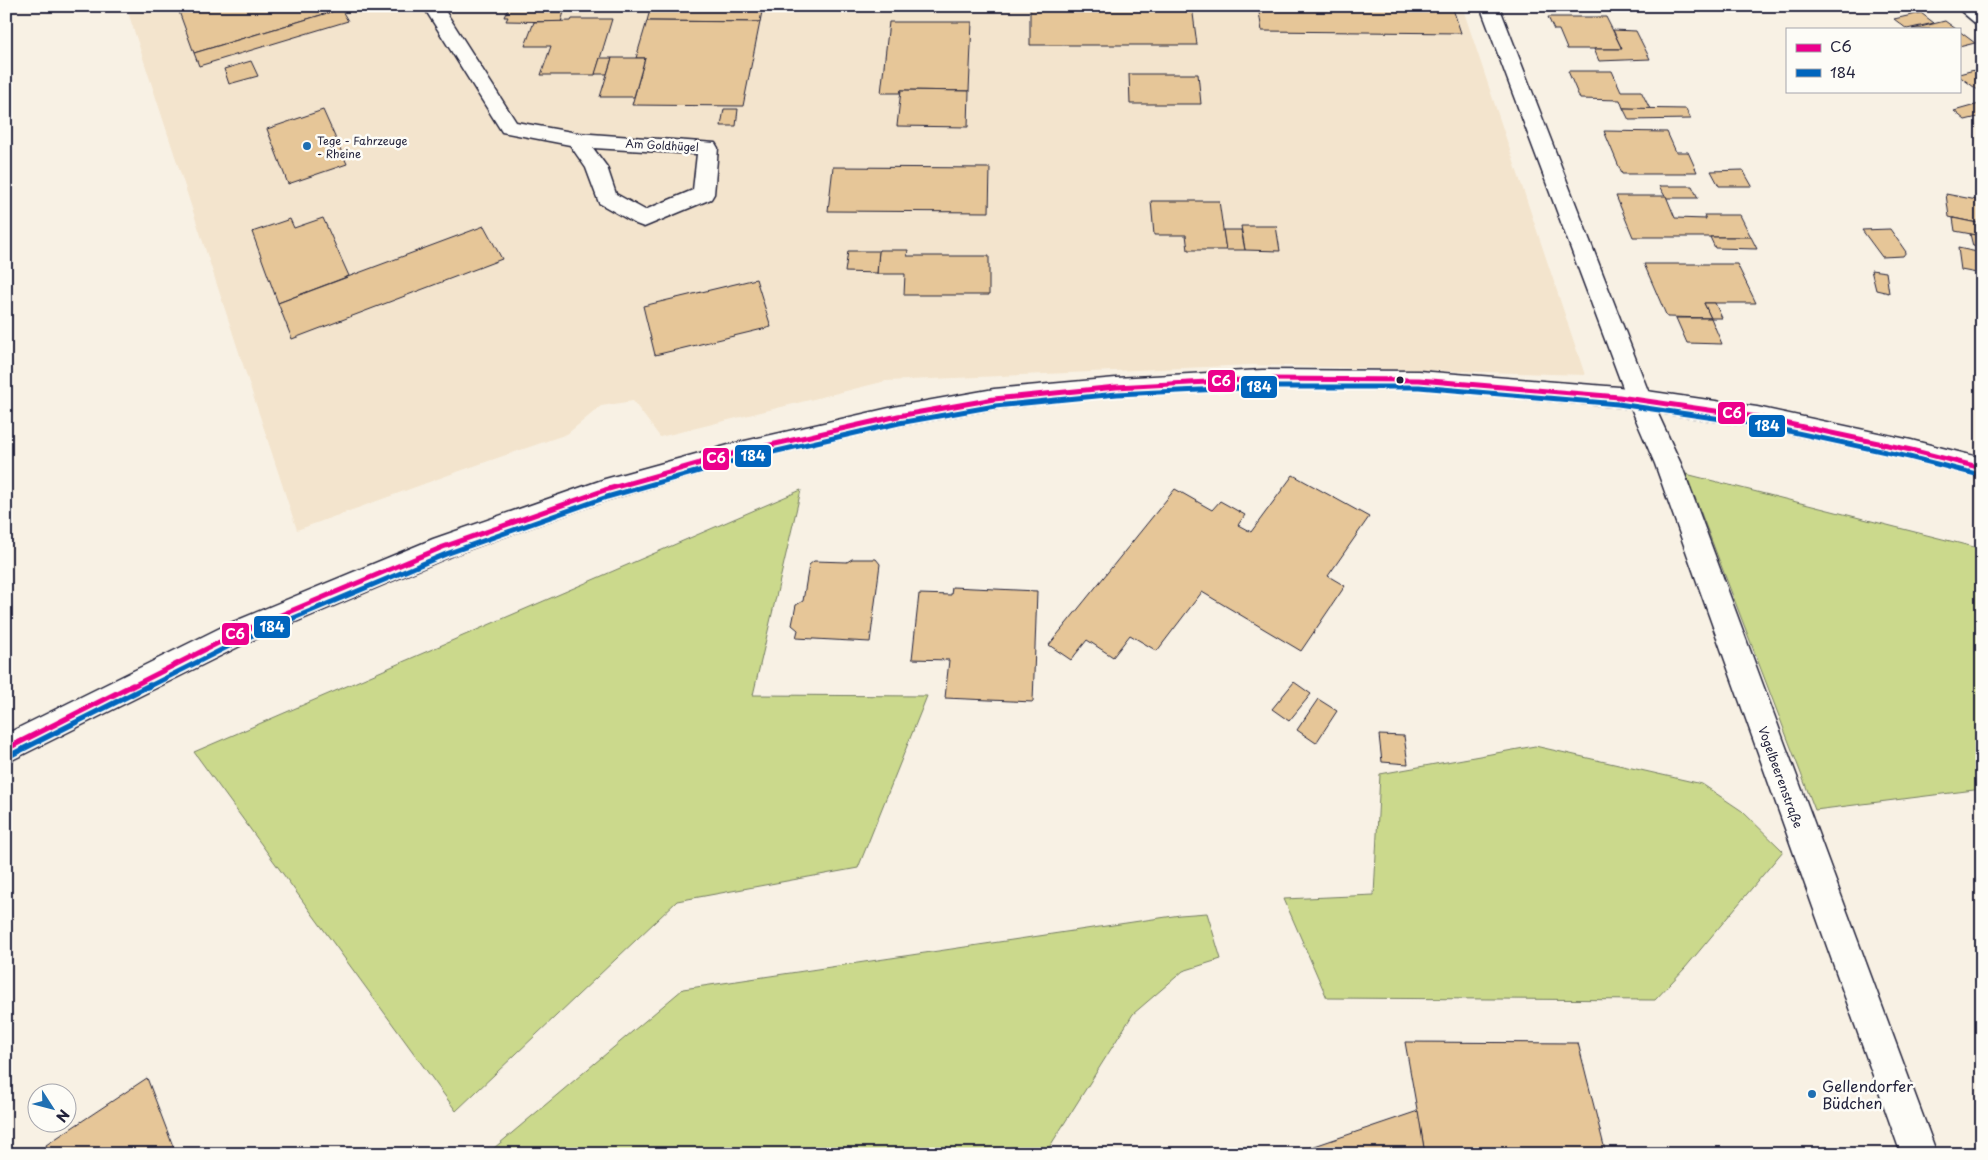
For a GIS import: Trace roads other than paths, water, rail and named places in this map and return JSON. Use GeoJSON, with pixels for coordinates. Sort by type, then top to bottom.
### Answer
{"type":"FeatureCollection","features":[{"type":"Feature","properties":{"kind":"street","name":"Am Goldhügel"},"geometry":{"type":"LineString","coordinates":[[432,6],[509,127],[577,140],[708,148],[703,194],[644,219],[607,198],[596,167],[577,140]]}},
{"type":"Feature","properties":{"kind":"street"},"geometry":{"type":"LineString","coordinates":[[1490,6],[1640,401]]}},
{"type":"Feature","properties":{"kind":"street"},"geometry":{"type":"LineString","coordinates":[[1964,6],[1982,19]]}},
{"type":"Feature","properties":{"kind":"street"},"geometry":{"type":"LineString","coordinates":[[6,749],[236,634],[443,547],[605,490],[736,453],[898,416],[994,399],[1116,387],[1262,379],[1419,380],[1544,390],[1757,417],[1911,450],[1982,468]]}},
{"type":"Feature","properties":{"kind":"street","name":"Vogelbeerenstraße"},"geometry":{"type":"LineString","coordinates":[[1640,401],[1668,464],[1919,1154]]}},
{"type":"Feature","properties":{"kind":"place","name":"Tege - Fahrzeuge - Rheine"},"geometry":{"type":"Point","coordinates":[307,146]}},
{"type":"Feature","properties":{"kind":"place","name":"Gellendorfer Büdchen"},"geometry":{"type":"Point","coordinates":[1812,1094]}}]}
